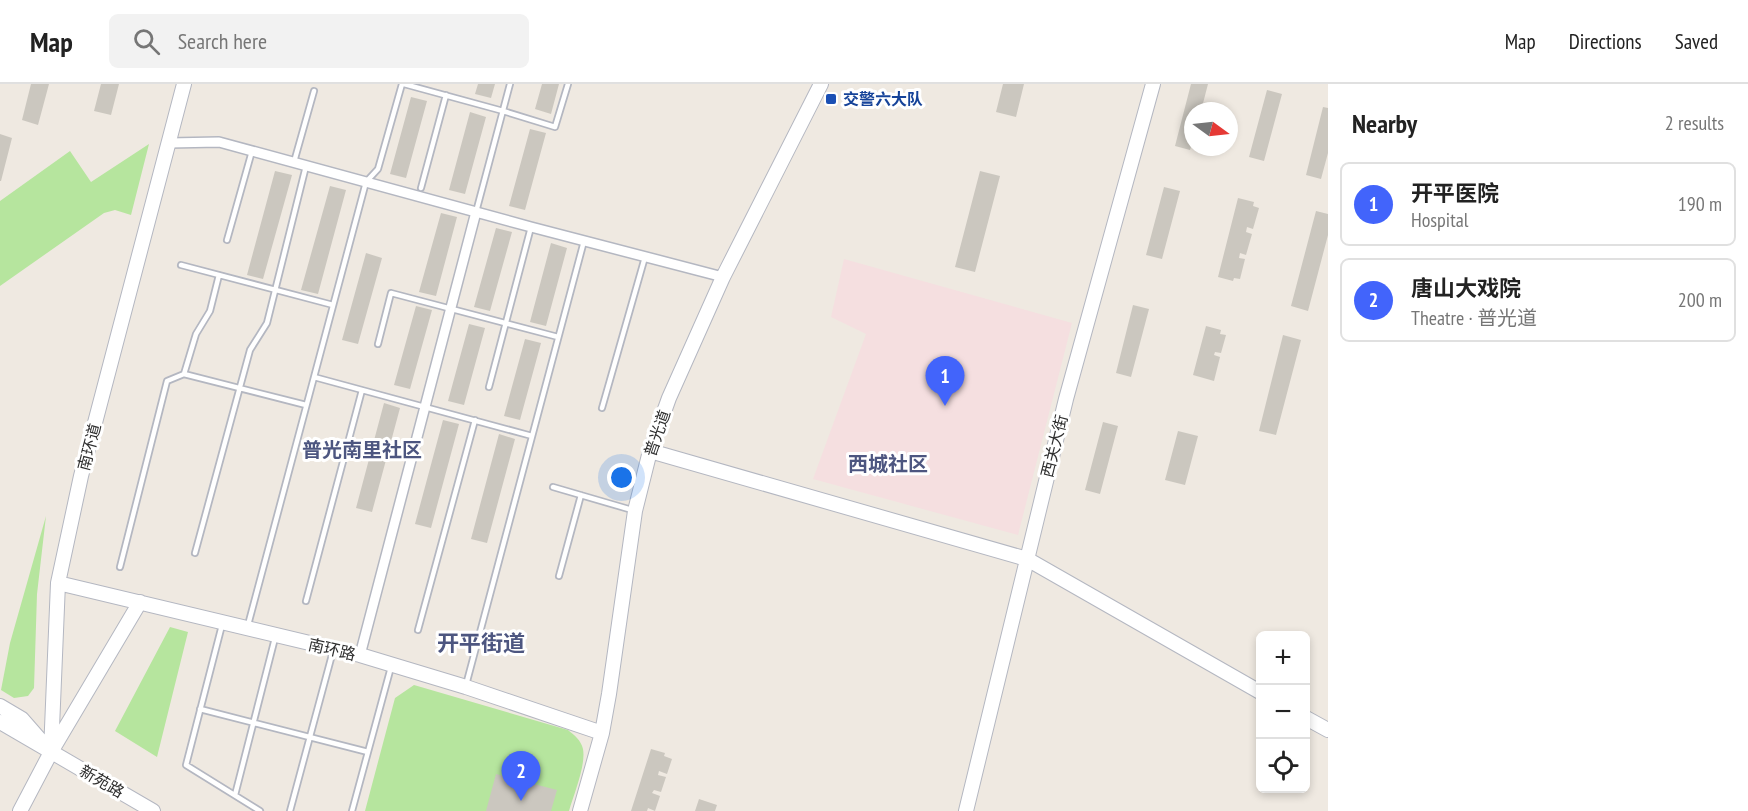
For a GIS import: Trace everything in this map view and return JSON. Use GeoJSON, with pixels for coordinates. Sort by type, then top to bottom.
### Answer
{"type":"FeatureCollection","features":[{"type":"Feature","properties":{"kind":"street","name":"南环道"},"geometry":{"type":"LineString","coordinates":[[20,811],[51,752],[58,583],[81,476],[184,84]]}},
{"type":"Feature","properties":{"kind":"street","name":"普光道"},"geometry":{"type":"LineString","coordinates":[[580,811],[602,733],[635,511],[650,451],[669,398],[723,277],[821,84]]}},
{"type":"Feature","properties":{"kind":"street","name":"西关大街"},"geometry":{"type":"LineString","coordinates":[[966,811],[1066,399],[1153,84]]}},
{"type":"Feature","properties":{"kind":"street"},"geometry":{"type":"LineString","coordinates":[[169,143],[219,142],[531,228],[723,277]]}},
{"type":"Feature","properties":{"kind":"street"},"geometry":{"type":"LineString","coordinates":[[360,655],[476,212]]}},
{"type":"Feature","properties":{"kind":"street"},"geometry":{"type":"LineString","coordinates":[[650,451],[1027,559],[1256,690]]}},
{"type":"Feature","properties":{"kind":"street","name":"南环路"},"geometry":{"type":"LineString","coordinates":[[58,583],[360,655],[466,687],[602,733]]}},
{"type":"Feature","properties":{"kind":"street"},"geometry":{"type":"LineString","coordinates":[[51,752],[140,602]]}},
{"type":"Feature","properties":{"kind":"street","name":"新苑路"},"geometry":{"type":"LineString","coordinates":[[0,706],[22,719],[51,752]]}},
{"type":"Feature","properties":{"kind":"street"},"geometry":{"type":"LineString","coordinates":[[1310,721],[1328,730]]}},
{"type":"Feature","properties":{"kind":"street","name":"新苑路"},"geometry":{"type":"LineString","coordinates":[[0,722],[153,811]]}},
{"type":"Feature","properties":{"kind":"lane"},"geometry":{"type":"LineString","coordinates":[[247,628],[366,182],[378,169],[403,84],[555,127],[568,84]]}},
{"type":"Feature","properties":{"kind":"lane"},"geometry":{"type":"LineString","coordinates":[[476,212],[510,84]]}},
{"type":"Feature","properties":{"kind":"lane"},"geometry":{"type":"LineString","coordinates":[[294,162],[314,91]]}},
{"type":"Feature","properties":{"kind":"lane"},"geometry":{"type":"LineString","coordinates":[[421,188],[446,95]]}},
{"type":"Feature","properties":{"kind":"lane"},"geometry":{"type":"LineString","coordinates":[[227,240],[252,151]]}},
{"type":"Feature","properties":{"kind":"lane"},"geometry":{"type":"LineString","coordinates":[[195,553],[250,350],[267,323],[306,166]]}},
{"type":"Feature","properties":{"kind":"lane"},"geometry":{"type":"LineString","coordinates":[[489,387],[531,228]]}},
{"type":"Feature","properties":{"kind":"lane"},"geometry":{"type":"LineString","coordinates":[[466,687],[584,241]]}},
{"type":"Feature","properties":{"kind":"lane"},"geometry":{"type":"LineString","coordinates":[[602,408],[645,257]]}},
{"type":"Feature","properties":{"kind":"lane"},"geometry":{"type":"LineString","coordinates":[[181,265],[333,305]]}},
{"type":"Feature","properties":{"kind":"lane"},"geometry":{"type":"LineString","coordinates":[[184,374],[196,334],[210,311],[219,276]]}},
{"type":"Feature","properties":{"kind":"lane"},"geometry":{"type":"LineString","coordinates":[[378,344],[391,293],[558,338]]}},
{"type":"Feature","properties":{"kind":"lane"},"geometry":{"type":"LineString","coordinates":[[120,567],[167,381],[184,374],[306,405]]}},
{"type":"Feature","properties":{"kind":"lane"},"geometry":{"type":"LineString","coordinates":[[314,377],[532,436]]}},
{"type":"Feature","properties":{"kind":"lane"},"geometry":{"type":"LineString","coordinates":[[306,601],[362,390]]}},
{"type":"Feature","properties":{"kind":"lane"},"geometry":{"type":"LineString","coordinates":[[418,630],[475,420]]}},
{"type":"Feature","properties":{"kind":"lane"},"geometry":{"type":"LineString","coordinates":[[553,487],[635,511]]}},
{"type":"Feature","properties":{"kind":"lane"},"geometry":{"type":"LineString","coordinates":[[559,576],[581,495]]}},
{"type":"Feature","properties":{"kind":"lane"},"geometry":{"type":"LineString","coordinates":[[223,622],[186,765],[260,811]]}},
{"type":"Feature","properties":{"kind":"lane"},"geometry":{"type":"LineString","coordinates":[[235,795],[276,636]]}},
{"type":"Feature","properties":{"kind":"lane"},"geometry":{"type":"LineString","coordinates":[[290,811],[334,649]]}},
{"type":"Feature","properties":{"kind":"lane"},"geometry":{"type":"LineString","coordinates":[[352,811],[391,664]]}},
{"type":"Feature","properties":{"kind":"lane"},"geometry":{"type":"LineString","coordinates":[[200,709],[368,752]]}},
{"type":"Feature","properties":{"kind":"shaded area"},"geometry":{"type":"Polygon","coordinates":[[[844,259],[1072,323],[1018,535],[813,479],[866,334],[831,317],[844,259]]]}},
{"type":"Feature","properties":{"kind":"green space"},"geometry":{"type":"Polygon","coordinates":[[[149,144],[131,215],[115,210],[104,213],[0,286],[0,201],[70,151],[91,182],[149,144]]]}},
{"type":"Feature","properties":{"kind":"green space"},"geometry":{"type":"Polygon","coordinates":[[[46,516],[37,594],[34,688],[28,696],[14,698],[1,690],[10,643],[46,516]]]}},
{"type":"Feature","properties":{"kind":"green space"},"geometry":{"type":"Polygon","coordinates":[[[170,627],[188,632],[157,757],[115,731],[170,627]]]}},
{"type":"Feature","properties":{"kind":"green space"},"geometry":{"type":"Polygon","coordinates":[[[414,685],[568,730],[581,743],[583,749],[583,763],[569,811],[365,811],[395,698],[414,685]]]}},
{"type":"Feature","properties":{"kind":"building"},"geometry":{"type":"Polygon","coordinates":[[[31,84],[49,84],[38,125],[22,120],[31,84]]]}},
{"type":"Feature","properties":{"kind":"building"},"geometry":{"type":"Polygon","coordinates":[[[101,84],[119,84],[111,115],[94,111],[101,84]]]}},
{"type":"Feature","properties":{"kind":"building"},"geometry":{"type":"Polygon","coordinates":[[[478,84],[495,84],[491,98],[475,94],[478,84]]]}},
{"type":"Feature","properties":{"kind":"building"},"geometry":{"type":"Polygon","coordinates":[[[542,84],[559,84],[551,114],[535,109],[542,84]]]}},
{"type":"Feature","properties":{"kind":"building"},"geometry":{"type":"Polygon","coordinates":[[[1003,84],[1024,84],[1016,117],[996,112],[1003,84]]]}},
{"type":"Feature","properties":{"kind":"building"},"geometry":{"type":"Polygon","coordinates":[[[1191,84],[1208,84],[1203,102],[1186,102],[1191,84]]]}},
{"type":"Feature","properties":{"kind":"building"},"geometry":{"type":"Polygon","coordinates":[[[1267,90],[1282,94],[1264,161],[1249,157],[1267,90]]]}},
{"type":"Feature","properties":{"kind":"building"},"geometry":{"type":"Polygon","coordinates":[[[411,97],[427,101],[406,178],[390,174],[411,97]]]}},
{"type":"Feature","properties":{"kind":"building"},"geometry":{"type":"Polygon","coordinates":[[[1323,107],[1328,108],[1328,153],[1321,179],[1306,175],[1323,107]]]}},
{"type":"Feature","properties":{"kind":"building"},"geometry":{"type":"Polygon","coordinates":[[[1184,111],[1184,148],[1175,146],[1184,111]]]}},
{"type":"Feature","properties":{"kind":"building"},"geometry":{"type":"Polygon","coordinates":[[[470,112],[486,117],[465,194],[449,190],[470,112]]]}},
{"type":"Feature","properties":{"kind":"building"},"geometry":{"type":"Polygon","coordinates":[[[530,129],[546,133],[525,210],[509,206],[530,129]]]}},
{"type":"Feature","properties":{"kind":"building"},"geometry":{"type":"Polygon","coordinates":[[[0,134],[12,138],[1,181],[0,181],[0,134]]]}},
{"type":"Feature","properties":{"kind":"building"},"geometry":{"type":"Polygon","coordinates":[[[275,171],[292,175],[263,279],[247,275],[275,171]]]}},
{"type":"Feature","properties":{"kind":"building"},"geometry":{"type":"Polygon","coordinates":[[[980,171],[1000,176],[975,272],[955,267],[980,171]]]}},
{"type":"Feature","properties":{"kind":"building"},"geometry":{"type":"Polygon","coordinates":[[[330,186],[346,190],[318,294],[301,290],[330,186]]]}},
{"type":"Feature","properties":{"kind":"building"},"geometry":{"type":"Polygon","coordinates":[[[1164,187],[1180,191],[1162,259],[1146,255],[1164,187]]]}},
{"type":"Feature","properties":{"kind":"building"},"geometry":{"type":"Polygon","coordinates":[[[1238,198],[1254,202],[1253,206],[1259,208],[1253,229],[1247,227],[1246,232],[1252,234],[1246,255],[1240,253],[1239,258],[1245,259],[1240,279],[1234,278],[1233,281],[1218,277],[1238,198]]]}},
{"type":"Feature","properties":{"kind":"building"},"geometry":{"type":"Polygon","coordinates":[[[1316,211],[1328,214],[1328,235],[1308,311],[1291,306],[1316,211]]]}},
{"type":"Feature","properties":{"kind":"building"},"geometry":{"type":"Polygon","coordinates":[[[441,213],[457,217],[436,296],[419,292],[441,213]]]}},
{"type":"Feature","properties":{"kind":"building"},"geometry":{"type":"Polygon","coordinates":[[[496,228],[512,232],[490,311],[474,307],[496,228]]]}},
{"type":"Feature","properties":{"kind":"building"},"geometry":{"type":"Polygon","coordinates":[[[551,243],[567,248],[546,326],[530,322],[551,243]]]}},
{"type":"Feature","properties":{"kind":"building"},"geometry":{"type":"Polygon","coordinates":[[[366,253],[382,258],[358,344],[342,340],[366,253]]]}},
{"type":"Feature","properties":{"kind":"building"},"geometry":{"type":"Polygon","coordinates":[[[1133,305],[1149,309],[1131,377],[1116,373],[1133,305]]]}},
{"type":"Feature","properties":{"kind":"building"},"geometry":{"type":"Polygon","coordinates":[[[416,306],[432,310],[410,389],[394,385],[416,306]]]}},
{"type":"Feature","properties":{"kind":"building"},"geometry":{"type":"Polygon","coordinates":[[[469,324],[485,328],[464,405],[448,401],[469,324]]]}},
{"type":"Feature","properties":{"kind":"building"},"geometry":{"type":"Polygon","coordinates":[[[1206,326],[1221,330],[1220,334],[1226,335],[1221,353],[1215,352],[1214,355],[1220,357],[1214,381],[1193,375],[1206,326]]]}},
{"type":"Feature","properties":{"kind":"building"},"geometry":{"type":"Polygon","coordinates":[[[1283,335],[1301,340],[1276,435],[1259,431],[1283,335]]]}},
{"type":"Feature","properties":{"kind":"building"},"geometry":{"type":"Polygon","coordinates":[[[525,339],[541,343],[520,420],[504,416],[525,339]]]}},
{"type":"Feature","properties":{"kind":"building"},"geometry":{"type":"Polygon","coordinates":[[[384,403],[400,408],[372,512],[356,508],[384,403]]]}},
{"type":"Feature","properties":{"kind":"building"},"geometry":{"type":"Polygon","coordinates":[[[443,420],[459,424],[431,528],[415,524],[443,420]]]}},
{"type":"Feature","properties":{"kind":"building"},"geometry":{"type":"Polygon","coordinates":[[[1103,422],[1118,426],[1100,494],[1085,490],[1103,422]]]}},
{"type":"Feature","properties":{"kind":"building"},"geometry":{"type":"Polygon","coordinates":[[[1178,431],[1198,436],[1185,485],[1165,480],[1178,431]]]}},
{"type":"Feature","properties":{"kind":"building"},"geometry":{"type":"Polygon","coordinates":[[[499,434],[515,439],[487,543],[471,539],[499,434]]]}},
{"type":"Feature","properties":{"kind":"building"},"geometry":{"type":"Polygon","coordinates":[[[651,749],[665,753],[664,756],[672,759],[667,774],[659,771],[658,775],[666,777],[661,792],[654,790],[652,793],[660,796],[655,811],[648,808],[647,811],[631,811],[651,749]]]}},
{"type":"Feature","properties":{"kind":"building"},"geometry":{"type":"Polygon","coordinates":[[[496,774],[557,790],[551,811],[486,811],[496,774]]]}},
{"type":"Feature","properties":{"kind":"building"},"geometry":{"type":"Polygon","coordinates":[[[699,799],[717,805],[715,811],[695,811],[699,799]]]}},
{"type":"Feature","properties":{"kind":"place","name":"交警六大队"},"geometry":{"type":"Point","coordinates":[831,99]}},
{"type":"Feature","properties":{"kind":"place","name":"开平医院"},"geometry":{"type":"Point","coordinates":[945,406]}},
{"type":"Feature","properties":{"kind":"place","name":"唐山大戏院"},"geometry":{"type":"Point","coordinates":[521,801]}},
{"type":"Feature","properties":{"kind":"district","name":"普光南里社区"},"geometry":{"type":"Point","coordinates":[362,450]}},
{"type":"Feature","properties":{"kind":"district","name":"西城社区"},"geometry":{"type":"Point","coordinates":[888,464]}},
{"type":"Feature","properties":{"kind":"district","name":"开平街道"},"geometry":{"type":"Point","coordinates":[481,643]}}]}
